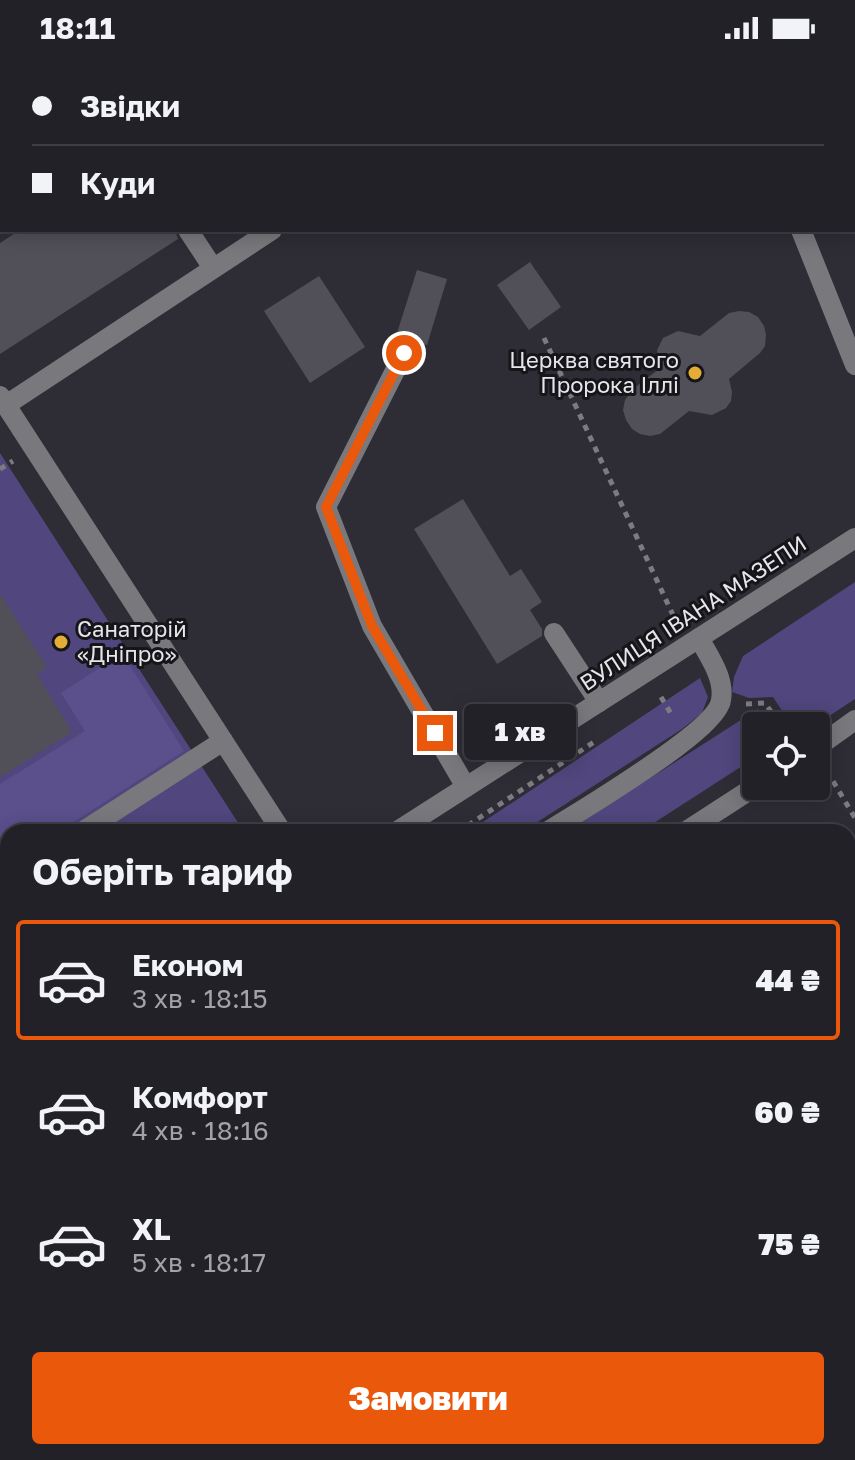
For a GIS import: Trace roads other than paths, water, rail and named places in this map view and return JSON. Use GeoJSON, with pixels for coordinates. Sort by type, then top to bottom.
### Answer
{"type":"FeatureCollection","features":[{"type":"Feature","properties":{"kind":"street"},"geometry":{"type":"LineString","coordinates":[[189,232],[213,268]]}},
{"type":"Feature","properties":{"kind":"street"},"geometry":{"type":"LineString","coordinates":[[269,232],[3,400],[277,824]]}},
{"type":"Feature","properties":{"kind":"street"},"geometry":{"type":"LineString","coordinates":[[802,232],[855,365]]}},
{"type":"Feature","properties":{"kind":"street"},"geometry":{"type":"LineString","coordinates":[[404,353],[326,507],[372,626],[466,787]]}},
{"type":"Feature","properties":{"kind":"street","name":"ВУЛИЦЯ ІВАНА МАЗЕПИ"},"geometry":{"type":"LineString","coordinates":[[408,824],[855,538]]}},
{"type":"Feature","properties":{"kind":"street"},"geometry":{"type":"LineString","coordinates":[[554,633],[599,702]]}},
{"type":"Feature","properties":{"kind":"street"},"geometry":{"type":"LineString","coordinates":[[559,824],[682,744],[716,714],[721,701],[721,681],[699,638]]}},
{"type":"Feature","properties":{"kind":"street"},"geometry":{"type":"LineString","coordinates":[[830,746],[855,720]]}},
{"type":"Feature","properties":{"kind":"street"},"geometry":{"type":"LineString","coordinates":[[94,824],[223,741]]}},
{"type":"Feature","properties":{"kind":"street"},"geometry":{"type":"LineString","coordinates":[[697,824],[742,795]]}},
{"type":"Feature","properties":{"kind":"place","name":"Церква святого Пророка Іллі"},"geometry":{"type":"Point","coordinates":[695,373]}},
{"type":"Feature","properties":{"kind":"place","name":"Санаторій «Дніпро»"},"geometry":{"type":"Point","coordinates":[61,642]}}]}
